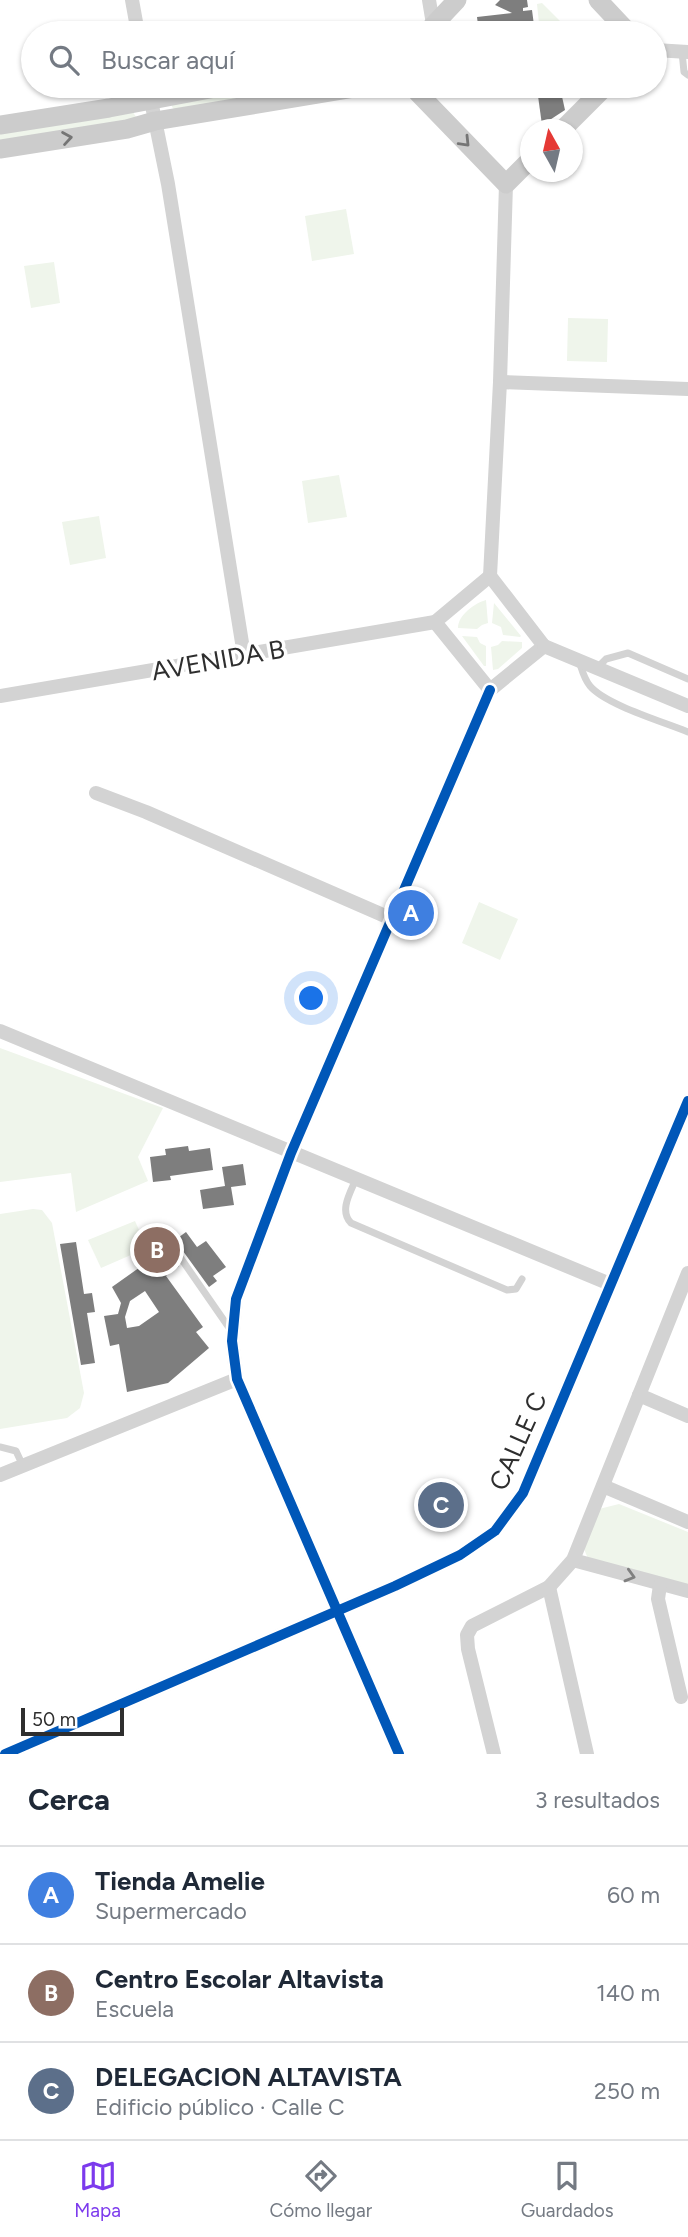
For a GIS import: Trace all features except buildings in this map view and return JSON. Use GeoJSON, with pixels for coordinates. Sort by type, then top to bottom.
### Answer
{"type":"FeatureCollection","features":[{"type":"Feature","properties":{"kind":"street"},"geometry":{"type":"LineString","coordinates":[[132,0],[136,21]]}},
{"type":"Feature","properties":{"kind":"street"},"geometry":{"type":"LineString","coordinates":[[429,0],[429,21]]}},
{"type":"Feature","properties":{"kind":"street"},"geometry":{"type":"LineString","coordinates":[[437,21],[457,0]]}},
{"type":"Feature","properties":{"kind":"street"},"geometry":{"type":"LineString","coordinates":[[598,0],[618,21]]}},
{"type":"Feature","properties":{"kind":"street"},"geometry":{"type":"LineString","coordinates":[[667,50],[685,51]]}},
{"type":"Feature","properties":{"kind":"street"},"geometry":{"type":"LineString","coordinates":[[0,125],[122,98]]}},
{"type":"Feature","properties":{"kind":"street"},"geometry":{"type":"LineString","coordinates":[[150,98],[168,184],[244,655]]}},
{"type":"Feature","properties":{"kind":"street"},"geometry":{"type":"LineString","coordinates":[[0,149],[294,98]]}},
{"type":"Feature","properties":{"kind":"street"},"geometry":{"type":"LineString","coordinates":[[423,98],[506,184]]}},
{"type":"Feature","properties":{"kind":"street"},"geometry":{"type":"LineString","coordinates":[[573,119],[595,98]]}},
{"type":"Feature","properties":{"kind":"street"},"geometry":{"type":"LineString","coordinates":[[520,170],[506,184],[490,576],[544,646],[688,706]]}},
{"type":"Feature","properties":{"kind":"street"},"geometry":{"type":"LineString","coordinates":[[500,382],[688,389]]}},
{"type":"Feature","properties":{"kind":"street"},"geometry":{"type":"LineString","coordinates":[[490,576],[435,622],[490,690]]}},
{"type":"Feature","properties":{"kind":"street","name":"AVENIDA B"},"geometry":{"type":"LineString","coordinates":[[0,696],[435,622]]}},
{"type":"Feature","properties":{"kind":"street"},"geometry":{"type":"LineString","coordinates":[[399,1754],[237,1379],[232,1332],[236,1299],[290,1153],[490,690],[544,646]]}},
{"type":"Feature","properties":{"kind":"street"},"geometry":{"type":"LineString","coordinates":[[96,793],[146,811],[392,919]]}},
{"type":"Feature","properties":{"kind":"street"},"geometry":{"type":"LineString","coordinates":[[0,1031],[610,1284]]}},
{"type":"Feature","properties":{"kind":"street","name":"CALLE C"},"geometry":{"type":"LineString","coordinates":[[5,1754],[460,1555],[495,1531],[523,1493],[688,1101]]}},
{"type":"Feature","properties":{"kind":"street"},"geometry":{"type":"LineString","coordinates":[[494,1754],[468,1649],[467,1635],[472,1626],[485,1618],[549,1587],[573,1560],[639,1395],[682,1307],[688,1273]]}},
{"type":"Feature","properties":{"kind":"street"},"geometry":{"type":"LineString","coordinates":[[0,1475],[237,1379]]}},
{"type":"Feature","properties":{"kind":"street"},"geometry":{"type":"LineString","coordinates":[[639,1395],[688,1416]]}},
{"type":"Feature","properties":{"kind":"street"},"geometry":{"type":"LineString","coordinates":[[603,1486],[688,1522]]}},
{"type":"Feature","properties":{"kind":"street"},"geometry":{"type":"LineString","coordinates":[[573,1560],[688,1591]]}},
{"type":"Feature","properties":{"kind":"street"},"geometry":{"type":"LineString","coordinates":[[660,1585],[658,1599],[681,1697]]}},
{"type":"Feature","properties":{"kind":"street"},"geometry":{"type":"LineString","coordinates":[[549,1587],[587,1754]]}},
{"type":"Feature","properties":{"kind":"lane"},"geometry":{"type":"LineString","coordinates":[[685,51],[684,72],[688,75]]}},
{"type":"Feature","properties":{"kind":"lane"},"geometry":{"type":"LineString","coordinates":[[597,668],[606,659],[628,653],[688,679]]}},
{"type":"Feature","properties":{"kind":"lane"},"geometry":{"type":"LineString","coordinates":[[579,661],[584,678],[591,688],[604,698],[688,732]]}},
{"type":"Feature","properties":{"kind":"lane"},"geometry":{"type":"LineString","coordinates":[[356,1180],[345,1211],[346,1218],[351,1223],[508,1290],[516,1290],[523,1279]]}},
{"type":"Feature","properties":{"kind":"lane"},"geometry":{"type":"LineString","coordinates":[[171,1244],[232,1332]]}},
{"type":"Feature","properties":{"kind":"lane"},"geometry":{"type":"LineString","coordinates":[[0,1447],[16,1451],[23,1465]]}},
{"type":"Feature","properties":{"kind":"shaded area"},"geometry":{"type":"Polygon","coordinates":[[[542,3],[560,21],[539,21],[537,4],[542,3]]]}},
{"type":"Feature","properties":{"kind":"shaded area"},"geometry":{"type":"Polygon","coordinates":[[[249,98],[174,109],[172,103],[176,99],[249,98]]]}},
{"type":"Feature","properties":{"kind":"shaded area"},"geometry":{"type":"Polygon","coordinates":[[[133,112],[135,120],[0,142],[0,131],[133,112]]]}},
{"type":"Feature","properties":{"kind":"shaded area"},"geometry":{"type":"Polygon","coordinates":[[[346,209],[354,254],[312,261],[305,216],[346,209]]]}},
{"type":"Feature","properties":{"kind":"shaded area"},"geometry":{"type":"Polygon","coordinates":[[[54,262],[60,303],[31,308],[24,266],[54,262]]]}},
{"type":"Feature","properties":{"kind":"shaded area"},"geometry":{"type":"Polygon","coordinates":[[[568,318],[608,319],[607,362],[567,361],[568,318]]]}},
{"type":"Feature","properties":{"kind":"shaded area"},"geometry":{"type":"Polygon","coordinates":[[[339,475],[347,517],[308,523],[302,481],[339,475]]]}},
{"type":"Feature","properties":{"kind":"shaded area"},"geometry":{"type":"Polygon","coordinates":[[[99,516],[106,558],[70,565],[62,522],[99,516]]]}},
{"type":"Feature","properties":{"kind":"shaded area"},"geometry":{"type":"Polygon","coordinates":[[[486,600],[488,623],[477,629],[458,628],[468,610],[486,600]]]}},
{"type":"Feature","properties":{"kind":"shaded area"},"geometry":{"type":"Polygon","coordinates":[[[494,603],[520,637],[503,635],[501,627],[492,623],[494,603]]]}},
{"type":"Feature","properties":{"kind":"shaded area"},"geometry":{"type":"Polygon","coordinates":[[[462,636],[477,637],[480,643],[486,646],[486,666],[484,666],[462,636]]]}},
{"type":"Feature","properties":{"kind":"shaded area"},"geometry":{"type":"Polygon","coordinates":[[[502,641],[522,642],[522,648],[498,669],[493,670],[491,647],[502,641]]]}},
{"type":"Feature","properties":{"kind":"shaded area"},"geometry":{"type":"Polygon","coordinates":[[[479,902],[518,919],[500,960],[462,943],[479,902]]]}},
{"type":"Feature","properties":{"kind":"shaded area"},"geometry":{"type":"Polygon","coordinates":[[[0,1048],[163,1108],[138,1157],[148,1181],[76,1212],[71,1173],[0,1182],[0,1048]]]}},
{"type":"Feature","properties":{"kind":"shaded area"},"geometry":{"type":"Polygon","coordinates":[[[42,1210],[52,1223],[84,1393],[80,1408],[67,1418],[0,1429],[0,1214],[42,1210]]]}},
{"type":"Feature","properties":{"kind":"shaded area"},"geometry":{"type":"Polygon","coordinates":[[[135,1221],[147,1248],[101,1268],[88,1240],[135,1221]]]}},
{"type":"Feature","properties":{"kind":"shaded area"},"geometry":{"type":"Polygon","coordinates":[[[619,1504],[688,1532],[688,1587],[589,1561],[584,1549],[599,1509],[619,1504]]]}},
{"type":"Feature","properties":{"kind":"cycle path"},"geometry":{"type":"LineString","coordinates":[[399,1754],[237,1379],[232,1341],[236,1299],[291,1153],[490,690]]}},
{"type":"Feature","properties":{"kind":"cycle path"},"geometry":{"type":"LineString","coordinates":[[5,1754],[395,1586],[460,1555],[495,1531],[523,1493],[688,1101]]}},
{"type":"Feature","properties":{"kind":"place","name":"Tienda Amelie"},"geometry":{"type":"Point","coordinates":[411,913]}},
{"type":"Feature","properties":{"kind":"place","name":"Centro Escolar Altavista"},"geometry":{"type":"Point","coordinates":[157,1250]}},
{"type":"Feature","properties":{"kind":"place","name":"DELEGACION ALTAVISTA"},"geometry":{"type":"Point","coordinates":[441,1505]}}]}
